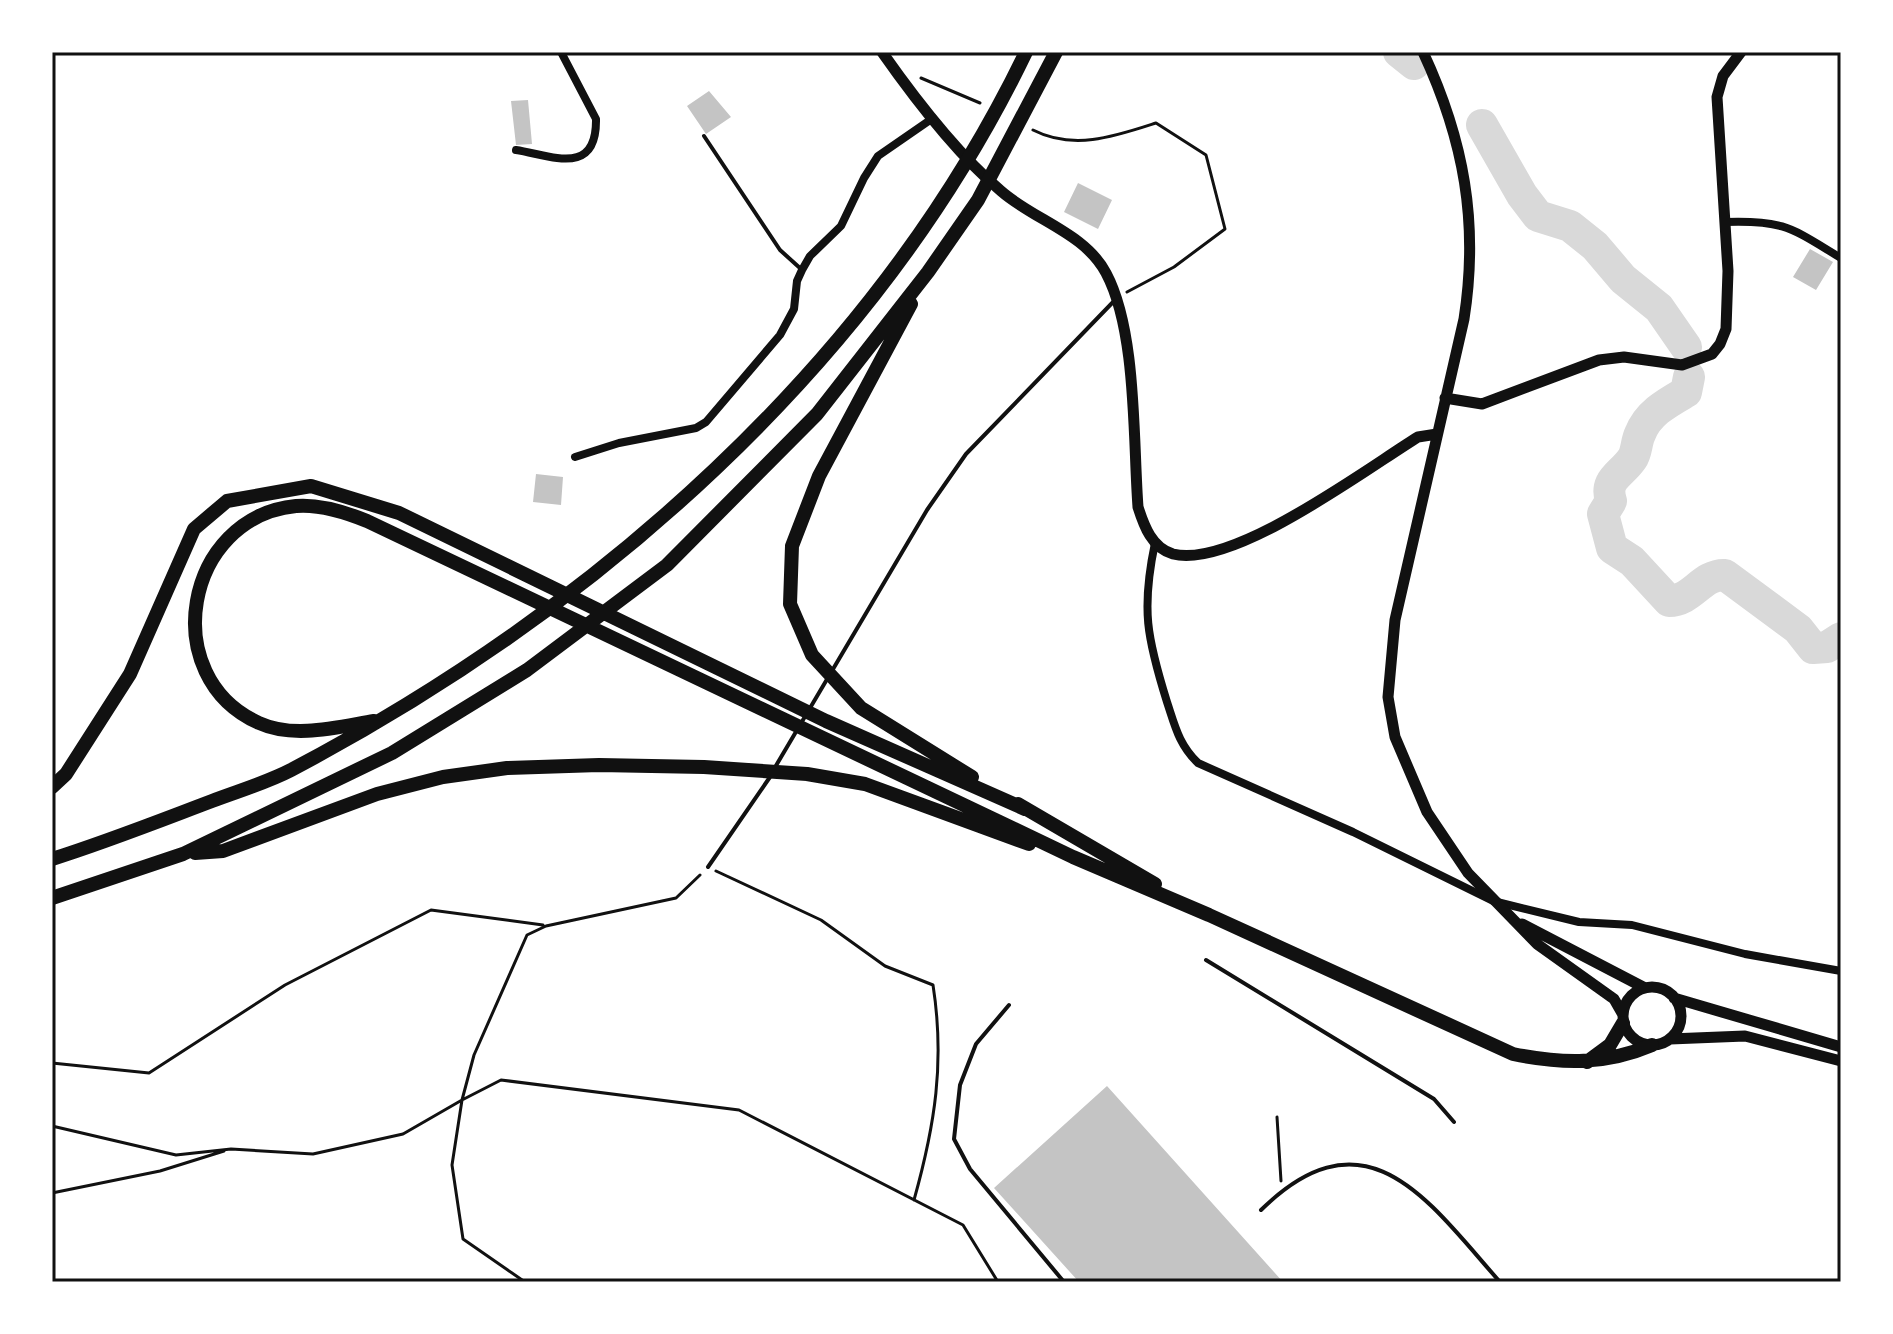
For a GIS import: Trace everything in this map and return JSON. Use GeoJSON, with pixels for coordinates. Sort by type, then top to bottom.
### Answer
{"type":"FeatureCollection","features":[{"type":"Feature","properties":{"kind":"highway"},"geometry":{"type":"LineString","coordinates":[[52,859],[288,771],[485,653],[638,540],[748,436],[861,312],[960,173],[1026,52]]}},
{"type":"Feature","properties":{"kind":"highway"},"geometry":{"type":"LineString","coordinates":[[52,898],[183,854],[392,753],[527,670],[667,565],[817,414],[928,272],[978,200],[1056,52]]}},
{"type":"Feature","properties":{"kind":"highway"},"geometry":{"type":"LineString","coordinates":[[928,272],[819,476],[792,546],[790,604],[812,655],[861,708],[1025,809],[1209,915]]}},
{"type":"Feature","properties":{"kind":"highway"},"geometry":{"type":"LineString","coordinates":[[52,787],[66,774],[130,674],[194,529],[227,501],[311,486],[399,513],[826,721],[1025,809]]}},
{"type":"Feature","properties":{"kind":"highway"},"geometry":{"type":"LineString","coordinates":[[374,721],[316,730],[261,724],[237,710],[217,687],[204,666],[195,639],[197,595],[212,558],[240,528],[265,515],[296,506],[320,507],[367,521],[1073,857],[1209,915],[1513,1054],[1551,1062],[1607,1061],[1652,1045]]}},
{"type":"Feature","properties":{"kind":"highway"},"geometry":{"type":"LineString","coordinates":[[183,854],[223,851],[377,794],[443,777],[507,768],[599,765],[777,772],[865,784],[998,835],[1073,857]]}},
{"type":"Feature","properties":{"kind":"highway"},"geometry":{"type":"LineString","coordinates":[[1587,1062],[1610,1045],[1623,1018]]}},
{"type":"Feature","properties":{"kind":"main road"},"geometry":{"type":"LineString","coordinates":[[882,52],[933,118],[1000,191],[1087,247],[1105,270],[1117,297],[1125,331],[1138,507],[1155,543],[1171,553],[1187,555],[1252,540],[1418,437],[1437,434]]}},
{"type":"Feature","properties":{"kind":"main road"},"geometry":{"type":"LineString","coordinates":[[1423,52],[1444,97],[1459,152],[1469,211],[1472,269],[1400,590],[1388,697],[1395,737],[1427,812],[1468,873],[1537,944],[1614,999],[1634,1040],[1652,1045],[1669,1039],[1745,1036],[1841,1061]]}},
{"type":"Feature","properties":{"kind":"main road"},"geometry":{"type":"LineString","coordinates":[[1445,398],[1490,402],[1599,360],[1624,357],[1682,365],[1712,354],[1726,329],[1725,222],[1717,97],[1723,76],[1741,52]]}},
{"type":"Feature","properties":{"kind":"main road"},"geometry":{"type":"LineString","coordinates":[[1517,922],[1544,932],[1645,988],[1661,988],[1674,998],[1841,1047]]}},
{"type":"Feature","properties":{"kind":"main road"},"geometry":{"type":"LineString","coordinates":[[1623,1018],[1630,997],[1645,988]]}},
{"type":"Feature","properties":{"kind":"main road"},"geometry":{"type":"LineString","coordinates":[[1669,1039],[1676,1033],[1681,1015],[1674,998]]}},
{"type":"Feature","properties":{"kind":"street"},"geometry":{"type":"LineString","coordinates":[[516,150],[564,161],[574,160],[587,149],[596,131],[596,119],[561,52]]}},
{"type":"Feature","properties":{"kind":"street"},"geometry":{"type":"LineString","coordinates":[[575,457],[619,443],[696,428],[706,422],[785,328],[794,309],[797,281],[802,270],[810,256],[841,226],[878,156],[933,118]]}},
{"type":"Feature","properties":{"kind":"street"},"geometry":{"type":"LineString","coordinates":[[1725,222],[1770,221],[1785,225],[1841,258]]}},
{"type":"Feature","properties":{"kind":"street"},"geometry":{"type":"LineString","coordinates":[[1155,543],[1146,584],[1146,634],[1181,744],[1189,755],[1214,773],[1353,832],[1493,901],[1579,922],[1632,925],[1745,954],[1841,971]]}},
{"type":"Feature","properties":{"kind":"lane"},"geometry":{"type":"LineString","coordinates":[[704,136],[780,250],[802,270]]}},
{"type":"Feature","properties":{"kind":"lane"},"geometry":{"type":"LineString","coordinates":[[708,867],[752,807],[927,510],[966,454],[1117,297]]}},
{"type":"Feature","properties":{"kind":"lane"},"geometry":{"type":"LineString","coordinates":[[1206,960],[1434,1099],[1454,1122]]}},
{"type":"Feature","properties":{"kind":"lane"},"geometry":{"type":"LineString","coordinates":[[1009,1005],[976,1044],[960,1085],[954,1139],[970,1169],[1064,1282]]}},
{"type":"Feature","properties":{"kind":"lane"},"geometry":{"type":"LineString","coordinates":[[1261,1210],[1282,1190],[1308,1173],[1338,1164],[1391,1174],[1421,1193],[1500,1282]]}},
{"type":"Feature","properties":{"kind":"path"},"geometry":{"type":"LineString","coordinates":[[894,69],[956,90],[982,104]]}},
{"type":"Feature","properties":{"kind":"path"},"geometry":{"type":"LineString","coordinates":[[1021,124],[1048,138],[1100,141],[1156,123],[1206,155],[1225,229],[1174,267],[1117,297]]}},
{"type":"Feature","properties":{"kind":"path"},"geometry":{"type":"LineString","coordinates":[[525,1282],[463,1239],[452,1165],[462,1100],[474,1055],[527,935],[546,926],[676,898],[708,867],[821,920],[885,966],[933,985],[940,1032],[933,1133],[914,1200]]}},
{"type":"Feature","properties":{"kind":"path"},"geometry":{"type":"LineString","coordinates":[[52,1063],[149,1073],[285,985],[431,910],[546,926]]}},
{"type":"Feature","properties":{"kind":"path"},"geometry":{"type":"LineString","coordinates":[[52,1126],[176,1155],[231,1149],[313,1154],[403,1134],[501,1080],[739,1110],[963,1225],[998,1282]]}},
{"type":"Feature","properties":{"kind":"path"},"geometry":{"type":"LineString","coordinates":[[1277,1117],[1282,1190]]}},
{"type":"Feature","properties":{"kind":"path"},"geometry":{"type":"LineString","coordinates":[[52,1193],[160,1171],[231,1149]]}},
{"type":"Feature","properties":{"kind":"building"},"geometry":{"type":"Polygon","coordinates":[[[709,91],[731,117],[706,134],[687,106],[709,91]]]}},
{"type":"Feature","properties":{"kind":"building"},"geometry":{"type":"Polygon","coordinates":[[[528,100],[532,144],[516,145],[511,101],[528,100]]]}},
{"type":"Feature","properties":{"kind":"building"},"geometry":{"type":"Polygon","coordinates":[[[1078,183],[1112,200],[1098,229],[1064,212],[1078,183]]]}},
{"type":"Feature","properties":{"kind":"building"},"geometry":{"type":"Polygon","coordinates":[[[1810,249],[1833,262],[1816,290],[1793,277],[1810,249]]]}},
{"type":"Feature","properties":{"kind":"building"},"geometry":{"type":"Polygon","coordinates":[[[536,474],[563,477],[561,505],[533,502],[536,474]]]}},
{"type":"Feature","properties":{"kind":"building"},"geometry":{"type":"Polygon","coordinates":[[[1107,1086],[1283,1282],[1079,1282],[994,1188],[1107,1086]]]}},
{"type":"Feature","properties":{"kind":"waterway"},"geometry":{"type":"LineString","coordinates":[[1399,52],[1414,64]]}},
{"type":"Feature","properties":{"kind":"waterway"},"geometry":{"type":"LineString","coordinates":[[1482,125],[1522,195],[1538,216],[1570,226],[1595,246],[1623,279],[1659,308],[1686,347]]}},
{"type":"Feature","properties":{"kind":"waterway"},"geometry":{"type":"LineString","coordinates":[[1689,377],[1686,392],[1648,420],[1634,456],[1612,482],[1611,501],[1603,514],[1612,548],[1632,561],[1669,601],[1684,597],[1710,579],[1725,575],[1798,629],[1813,648],[1827,647],[1841,638]]}}]}
